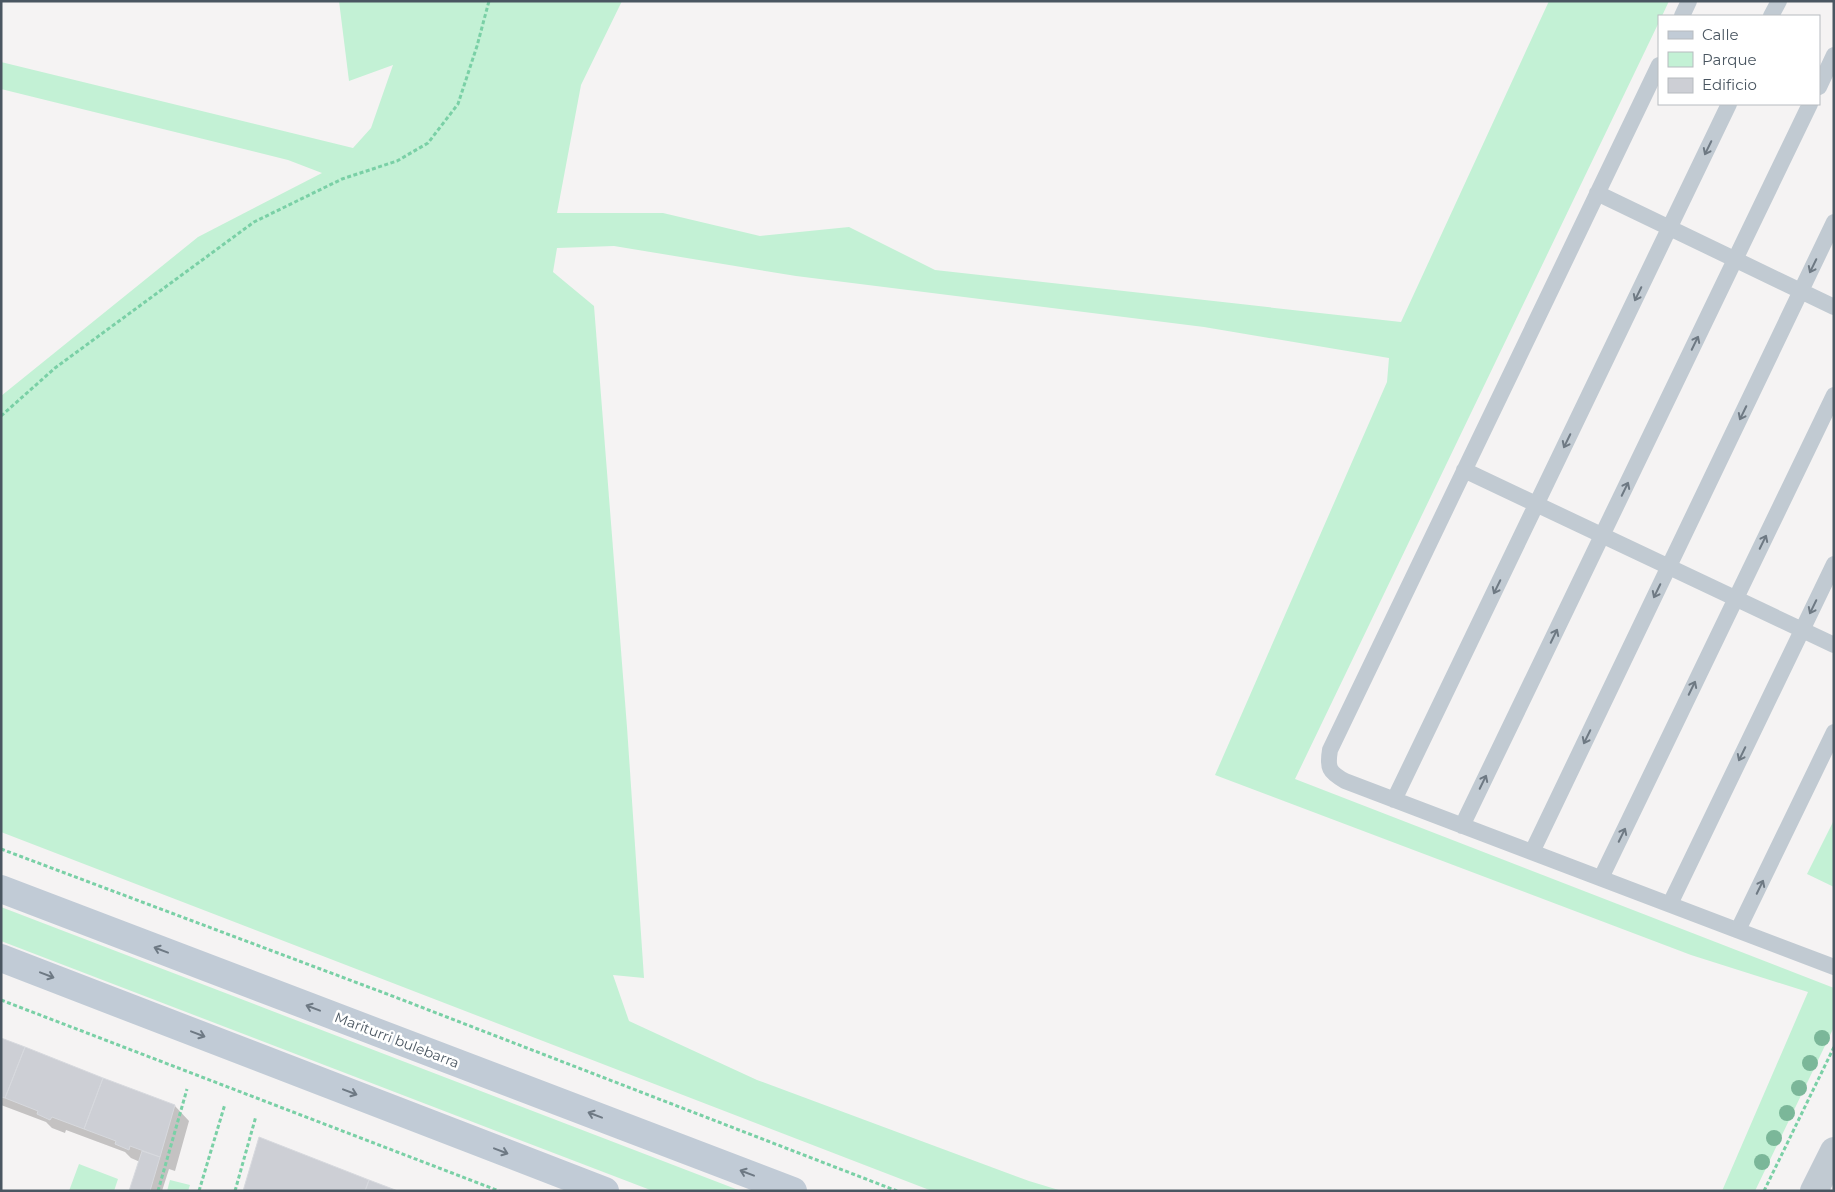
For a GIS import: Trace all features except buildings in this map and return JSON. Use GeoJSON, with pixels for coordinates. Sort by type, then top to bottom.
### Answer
{"type":"FeatureCollection","features":[{"type":"Feature","properties":{"kind":"main road","name":"Mariturri bulebarra"},"geometry":{"type":"LineString","coordinates":[[1,889],[793,1191]]}},
{"type":"Feature","properties":{"kind":"main road"},"geometry":{"type":"LineString","coordinates":[[1,958],[605,1191]]}},
{"type":"Feature","properties":{"kind":"street"},"geometry":{"type":"LineString","coordinates":[[1814,1191],[1834,1150]]}},
{"type":"Feature","properties":{"kind":"lane"},"geometry":{"type":"LineString","coordinates":[[1682,15],[1689,1]]}},
{"type":"Feature","properties":{"kind":"lane"},"geometry":{"type":"LineString","coordinates":[[1772,15],[1779,1]]}},
{"type":"Feature","properties":{"kind":"lane"},"geometry":{"type":"LineString","coordinates":[[1820,85],[1834,56]]}},
{"type":"Feature","properties":{"kind":"lane"},"geometry":{"type":"LineString","coordinates":[[1658,67],[1330,750],[1329,768],[1334,774],[1345,781],[1834,967]]}},
{"type":"Feature","properties":{"kind":"lane"},"geometry":{"type":"LineString","coordinates":[[1394,800],[1729,105]]}},
{"type":"Feature","properties":{"kind":"lane"},"geometry":{"type":"LineString","coordinates":[[1462,826],[1810,105]]}},
{"type":"Feature","properties":{"kind":"lane"},"geometry":{"type":"LineString","coordinates":[[1597,192],[1834,307]]}},
{"type":"Feature","properties":{"kind":"lane"},"geometry":{"type":"LineString","coordinates":[[1532,852],[1834,222]]}},
{"type":"Feature","properties":{"kind":"lane"},"geometry":{"type":"LineString","coordinates":[[1601,878],[1834,395]]}},
{"type":"Feature","properties":{"kind":"lane"},"geometry":{"type":"LineString","coordinates":[[1464,470],[1834,645]]}},
{"type":"Feature","properties":{"kind":"lane"},"geometry":{"type":"LineString","coordinates":[[1670,904],[1834,564]]}},
{"type":"Feature","properties":{"kind":"lane"},"geometry":{"type":"LineString","coordinates":[[1738,930],[1834,732]]}},
{"type":"Feature","properties":{"kind":"path"},"geometry":{"type":"LineString","coordinates":[[1,416],[55,368],[254,222],[342,179],[397,161],[428,143],[458,104],[490,1]]}},
{"type":"Feature","properties":{"kind":"path"},"geometry":{"type":"LineString","coordinates":[[1,848],[405,1001],[897,1191]]}},
{"type":"Feature","properties":{"kind":"path"},"geometry":{"type":"LineString","coordinates":[[1,1000],[499,1191]]}},
{"type":"Feature","properties":{"kind":"path"},"geometry":{"type":"LineString","coordinates":[[1764,1191],[1834,1047]]}},
{"type":"Feature","properties":{"kind":"path"},"geometry":{"type":"LineString","coordinates":[[158,1191],[187,1089]]}},
{"type":"Feature","properties":{"kind":"path"},"geometry":{"type":"LineString","coordinates":[[199,1191],[226,1104]]}},
{"type":"Feature","properties":{"kind":"path"},"geometry":{"type":"LineString","coordinates":[[235,1191],[256,1116]]}},
{"type":"Feature","properties":{"kind":"green space"},"geometry":{"type":"Polygon","coordinates":[[[339,1],[622,1],[581,85],[557,213],[663,213],[760,236],[849,227],[935,270],[1401,322],[1549,1],[1669,1],[1662,15],[1658,15],[1658,24],[1295,779],[1834,988],[1834,1027],[1755,1191],[1722,1191],[1808,992],[1691,955],[1215,775],[1387,382],[1389,358],[1204,327],[796,276],[614,246],[557,248],[553,272],[594,306],[627,727],[644,978],[613,975],[629,1021],[757,1080],[1029,1181],[1062,1191],[932,1191],[1,832],[1,396],[198,237],[322,173],[288,160],[1,89],[1,62],[353,148],[371,128],[393,65],[349,81],[339,1]]]}},
{"type":"Feature","properties":{"kind":"green space"},"geometry":{"type":"Polygon","coordinates":[[[1834,820],[1834,887],[1807,874],[1834,820]]]}},
{"type":"Feature","properties":{"kind":"green space"},"geometry":{"type":"Polygon","coordinates":[[[1,907],[741,1191],[653,1191],[1,941],[1,907]]]}},
{"type":"Feature","properties":{"kind":"green space"},"geometry":{"type":"Polygon","coordinates":[[[79,1164],[118,1179],[114,1191],[69,1191],[79,1164]]]}},
{"type":"Feature","properties":{"kind":"green space"},"geometry":{"type":"Polygon","coordinates":[[[170,1180],[190,1185],[188,1191],[167,1191],[170,1180]]]}}]}
